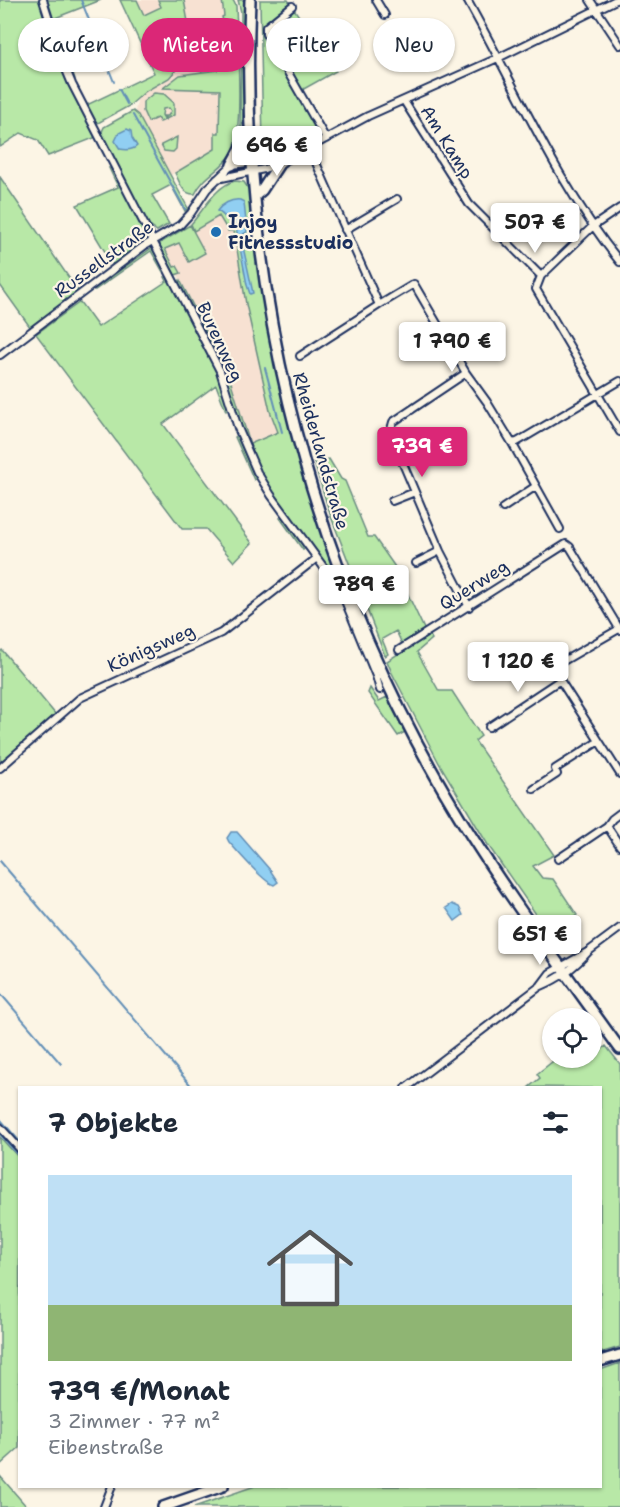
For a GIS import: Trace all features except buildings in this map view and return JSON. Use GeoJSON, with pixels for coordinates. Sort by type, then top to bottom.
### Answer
{"type":"FeatureCollection","features":[{"type":"Feature","properties":{"kind":"main road","name":"Rheiderlandstraße"},"geometry":{"type":"LineString","coordinates":[[250,0],[251,135],[255,196],[267,292],[296,434],[322,520],[360,622],[397,703],[438,781],[487,861],[620,1049]]}},
{"type":"Feature","properties":{"kind":"main road"},"geometry":{"type":"LineString","coordinates":[[232,165],[251,135]]}},
{"type":"Feature","properties":{"kind":"main road"},"geometry":{"type":"LineString","coordinates":[[255,196],[262,190],[279,164]]}},
{"type":"Feature","properties":{"kind":"main road"},"geometry":{"type":"LineString","coordinates":[[602,1360],[620,1355]]}},
{"type":"Feature","properties":{"kind":"main road"},"geometry":{"type":"LineString","coordinates":[[163,1507],[217,1488]]}},
{"type":"Feature","properties":{"kind":"street","name":"Burenweg"},"geometry":{"type":"LineString","coordinates":[[43,0],[72,84],[220,371],[238,428],[257,472],[341,591],[380,690]]}},
{"type":"Feature","properties":{"kind":"street"},"geometry":{"type":"LineString","coordinates":[[376,0],[385,15]]}},
{"type":"Feature","properties":{"kind":"street"},"geometry":{"type":"LineString","coordinates":[[467,0],[500,57],[560,175],[592,227],[620,262]]}},
{"type":"Feature","properties":{"kind":"street"},"geometry":{"type":"LineString","coordinates":[[590,0],[620,45]]}},
{"type":"Feature","properties":{"kind":"street"},"geometry":{"type":"LineString","coordinates":[[232,165],[253,167],[279,164],[368,116],[500,57],[616,0]]}},
{"type":"Feature","properties":{"kind":"street"},"geometry":{"type":"LineString","coordinates":[[292,6],[266,27],[266,34],[326,139]]}},
{"type":"Feature","properties":{"kind":"street","name":"Am Kamp"},"geometry":{"type":"LineString","coordinates":[[404,101],[470,204],[542,276]]}},
{"type":"Feature","properties":{"kind":"street"},"geometry":{"type":"LineString","coordinates":[[309,147],[379,305]]}},
{"type":"Feature","properties":{"kind":"street"},"geometry":{"type":"LineString","coordinates":[[217,179],[291,157]]}},
{"type":"Feature","properties":{"kind":"street","name":"Russellstraße"},"geometry":{"type":"LineString","coordinates":[[0,355],[152,241],[187,219],[207,189],[232,165]]}},
{"type":"Feature","properties":{"kind":"street"},"geometry":{"type":"LineString","coordinates":[[345,230],[397,199]]}},
{"type":"Feature","properties":{"kind":"street"},"geometry":{"type":"LineString","coordinates":[[620,208],[592,227],[542,276],[536,289],[620,432]]}},
{"type":"Feature","properties":{"kind":"street"},"geometry":{"type":"LineString","coordinates":[[300,356],[414,284],[466,373],[512,443],[560,529]]}},
{"type":"Feature","properties":{"kind":"street"},"geometry":{"type":"LineString","coordinates":[[466,373],[393,422],[390,433],[440,551],[469,607]]}},
{"type":"Feature","properties":{"kind":"street"},"geometry":{"type":"LineString","coordinates":[[512,443],[620,381]]}},
{"type":"Feature","properties":{"kind":"street"},"geometry":{"type":"LineString","coordinates":[[503,508],[536,486]]}},
{"type":"Feature","properties":{"kind":"street"},"geometry":{"type":"LineString","coordinates":[[392,501],[415,492]]}},
{"type":"Feature","properties":{"kind":"street","name":"Querweg"},"geometry":{"type":"LineString","coordinates":[[399,650],[566,544],[570,547],[619,630]]}},
{"type":"Feature","properties":{"kind":"street"},"geometry":{"type":"LineString","coordinates":[[416,563],[440,551]]}},
{"type":"Feature","properties":{"kind":"street","name":"Königsweg"},"geometry":{"type":"LineString","coordinates":[[0,768],[80,698],[221,633],[316,558]]}},
{"type":"Feature","properties":{"kind":"street"},"geometry":{"type":"LineString","coordinates":[[619,630],[560,663],[556,670],[560,680],[620,774]]}},
{"type":"Feature","properties":{"kind":"street"},"geometry":{"type":"LineString","coordinates":[[489,727],[560,680]]}},
{"type":"Feature","properties":{"kind":"street"},"geometry":{"type":"LineString","coordinates":[[534,789],[557,774],[555,769],[599,741]]}},
{"type":"Feature","properties":{"kind":"street"},"geometry":{"type":"LineString","coordinates":[[558,859],[607,826],[620,813]]}},
{"type":"Feature","properties":{"kind":"street"},"geometry":{"type":"LineString","coordinates":[[607,826],[620,846]]}},
{"type":"Feature","properties":{"kind":"street"},"geometry":{"type":"LineString","coordinates":[[409,1086],[539,987],[550,973],[563,970],[620,928]]}},
{"type":"Feature","properties":{"kind":"street"},"geometry":{"type":"LineString","coordinates":[[0,1127],[18,1147]]}},
{"type":"Feature","properties":{"kind":"street"},"geometry":{"type":"LineString","coordinates":[[104,1507],[111,1488]]}},
{"type":"Feature","properties":{"kind":"shaded area"},"geometry":{"type":"Polygon","coordinates":[[[137,0],[233,0],[236,6],[236,18],[145,18],[137,0]]]}},
{"type":"Feature","properties":{"kind":"shaded area"},"geometry":{"type":"Polygon","coordinates":[[[168,72],[218,72],[220,90],[219,134],[215,134],[215,149],[171,175],[135,112],[137,100],[146,91],[169,78],[168,72]]]}},
{"type":"Feature","properties":{"kind":"shaded area"},"geometry":{"type":"Polygon","coordinates":[[[230,190],[246,304],[270,411],[278,432],[250,444],[230,379],[164,247],[164,242],[191,224],[230,190]]]}},
{"type":"Feature","properties":{"kind":"green space"},"geometry":{"type":"Polygon","coordinates":[[[0,0],[40,0],[46,18],[18,18],[18,72],[64,72],[95,135],[94,138],[48,156],[38,140],[21,133],[0,147],[0,0]]]}},
{"type":"Feature","properties":{"kind":"green space"},"geometry":{"type":"Polygon","coordinates":[[[46,0],[101,0],[55,18],[52,18],[46,0]]]}},
{"type":"Feature","properties":{"kind":"green space"},"geometry":{"type":"Polygon","coordinates":[[[120,0],[137,0],[144,15],[161,7],[158,0],[184,0],[187,18],[141,18],[141,45],[120,0]]]}},
{"type":"Feature","properties":{"kind":"green space"},"geometry":{"type":"Polygon","coordinates":[[[222,0],[233,0],[236,6],[236,18],[222,18],[224,16],[222,0]]]}},
{"type":"Feature","properties":{"kind":"green space"},"geometry":{"type":"Polygon","coordinates":[[[238,0],[246,0],[246,18],[241,18],[238,0]]]}},
{"type":"Feature","properties":{"kind":"green space"},"geometry":{"type":"Polygon","coordinates":[[[260,0],[288,0],[300,18],[266,18],[266,72],[334,72],[300,91],[324,133],[279,150],[269,149],[263,144],[260,0]]]}},
{"type":"Feature","properties":{"kind":"green space"},"geometry":{"type":"Polygon","coordinates":[[[174,72],[129,106],[98,123],[93,120],[85,104],[154,73],[174,72]]]}},
{"type":"Feature","properties":{"kind":"green space"},"geometry":{"type":"Polygon","coordinates":[[[202,72],[239,72],[236,142],[228,159],[203,182],[195,194],[187,192],[182,187],[175,173],[215,149],[215,133],[219,133],[220,90],[163,88],[180,75],[202,72]]]}},
{"type":"Feature","properties":{"kind":"green space"},"geometry":{"type":"Polygon","coordinates":[[[240,72],[245,72],[242,125],[235,152],[240,132],[240,72]]]}},
{"type":"Feature","properties":{"kind":"green space"},"geometry":{"type":"Polygon","coordinates":[[[154,93],[164,94],[174,103],[174,115],[166,119],[164,116],[168,116],[171,111],[169,108],[163,109],[162,115],[165,120],[160,122],[157,118],[148,122],[143,111],[143,102],[154,93]]]}},
{"type":"Feature","properties":{"kind":"green space"},"geometry":{"type":"Polygon","coordinates":[[[133,111],[138,115],[188,208],[185,211],[171,185],[152,195],[169,224],[157,231],[148,225],[101,134],[104,127],[133,111]]]}},
{"type":"Feature","properties":{"kind":"green space"},"geometry":{"type":"Polygon","coordinates":[[[177,137],[176,149],[173,152],[164,151],[161,145],[177,137]]]}},
{"type":"Feature","properties":{"kind":"green space"},"geometry":{"type":"Polygon","coordinates":[[[109,168],[112,168],[146,235],[144,242],[113,265],[77,205],[118,187],[109,168]]]}},
{"type":"Feature","properties":{"kind":"green space"},"geometry":{"type":"Polygon","coordinates":[[[0,177],[78,291],[30,327],[0,285],[0,177]]]}},
{"type":"Feature","properties":{"kind":"green space"},"geometry":{"type":"Polygon","coordinates":[[[235,181],[244,182],[249,190],[258,271],[279,377],[303,472],[394,705],[341,588],[259,472],[245,440],[224,375],[226,373],[230,379],[250,444],[278,432],[270,411],[246,304],[234,231],[228,231],[219,216],[194,231],[191,224],[216,193],[235,181]]]}},
{"type":"Feature","properties":{"kind":"green space"},"geometry":{"type":"Polygon","coordinates":[[[190,225],[205,253],[189,262],[179,243],[165,249],[174,267],[177,266],[181,273],[175,275],[160,243],[190,225]]]}},
{"type":"Feature","properties":{"kind":"green space"},"geometry":{"type":"Polygon","coordinates":[[[153,247],[167,271],[163,272],[151,251],[94,289],[153,247]]]}},
{"type":"Feature","properties":{"kind":"green space"},"geometry":{"type":"Polygon","coordinates":[[[165,277],[170,277],[221,379],[230,407],[226,411],[216,385],[163,424],[252,543],[234,562],[206,529],[182,529],[36,334],[80,302],[98,327],[167,281],[165,277]]]}},
{"type":"Feature","properties":{"kind":"green space"},"geometry":{"type":"Polygon","coordinates":[[[180,280],[222,363],[219,363],[178,283],[180,280]]]}},
{"type":"Feature","properties":{"kind":"green space"},"geometry":{"type":"Polygon","coordinates":[[[237,436],[257,477],[254,480],[235,437],[237,436]]]}},
{"type":"Feature","properties":{"kind":"green space"},"geometry":{"type":"Polygon","coordinates":[[[329,459],[341,479],[345,481],[368,537],[374,537],[395,567],[425,631],[403,646],[396,631],[382,639],[388,654],[385,656],[330,514],[314,462],[329,459]]]}},
{"type":"Feature","properties":{"kind":"green space"},"geometry":{"type":"Polygon","coordinates":[[[283,516],[306,547],[303,550],[280,518],[283,516]]]}},
{"type":"Feature","properties":{"kind":"green space"},"geometry":{"type":"Polygon","coordinates":[[[429,634],[432,639],[417,652],[439,691],[452,691],[481,736],[475,741],[554,855],[533,866],[542,878],[553,879],[577,915],[549,933],[488,845],[439,763],[387,661],[429,634]]]}},
{"type":"Feature","properties":{"kind":"green space"},"geometry":{"type":"Polygon","coordinates":[[[2,650],[56,715],[0,762],[0,652],[2,650]]]}},
{"type":"Feature","properties":{"kind":"green space"},"geometry":{"type":"Polygon","coordinates":[[[370,688],[379,701],[387,697],[405,732],[398,736],[368,693],[370,688]]]}},
{"type":"Feature","properties":{"kind":"green space"},"geometry":{"type":"Polygon","coordinates":[[[606,1046],[620,1064],[620,1347],[602,1352],[602,1086],[530,1086],[540,1078],[537,1074],[544,1068],[602,1068],[602,1049],[606,1046]]]}},
{"type":"Feature","properties":{"kind":"green space"},"geometry":{"type":"Polygon","coordinates":[[[0,1137],[18,1157],[18,1449],[0,1465],[0,1137]]]}},
{"type":"Feature","properties":{"kind":"green space"},"geometry":{"type":"Polygon","coordinates":[[[620,1363],[620,1507],[194,1507],[249,1488],[602,1488],[602,1369],[620,1363]]]}},
{"type":"Feature","properties":{"kind":"green space"},"geometry":{"type":"Polygon","coordinates":[[[0,1476],[27,1507],[0,1507],[0,1476]]]}},
{"type":"Feature","properties":{"kind":"water"},"geometry":{"type":"Polygon","coordinates":[[[127,129],[131,131],[137,146],[127,150],[120,149],[115,141],[119,133],[127,129]]]}},
{"type":"Feature","properties":{"kind":"water"},"geometry":{"type":"Polygon","coordinates":[[[240,200],[244,202],[247,232],[238,237],[236,228],[217,211],[227,202],[240,200]]]}},
{"type":"Feature","properties":{"kind":"water"},"geometry":{"type":"Polygon","coordinates":[[[241,241],[253,293],[250,294],[239,242],[241,241]]]}},
{"type":"Feature","properties":{"kind":"water"},"geometry":{"type":"Polygon","coordinates":[[[231,832],[237,832],[278,882],[274,885],[269,883],[251,866],[229,842],[227,838],[231,832]]]}},
{"type":"Feature","properties":{"kind":"water"},"geometry":{"type":"Polygon","coordinates":[[[452,904],[459,907],[463,915],[455,921],[446,908],[452,904]]]}},
{"type":"Feature","properties":{"kind":"waterway"},"geometry":{"type":"LineString","coordinates":[[81,0],[114,82]]}},
{"type":"Feature","properties":{"kind":"waterway"},"geometry":{"type":"LineString","coordinates":[[119,89],[127,104]]}},
{"type":"Feature","properties":{"kind":"waterway"},"geometry":{"type":"LineString","coordinates":[[133,115],[185,209]]}},
{"type":"Feature","properties":{"kind":"waterway"},"geometry":{"type":"LineString","coordinates":[[265,368],[282,432]]}},
{"type":"Feature","properties":{"kind":"waterway"},"geometry":{"type":"LineString","coordinates":[[0,861],[191,1086]]}},
{"type":"Feature","properties":{"kind":"waterway"},"geometry":{"type":"LineString","coordinates":[[0,993],[61,1064]]}},
{"type":"Feature","properties":{"kind":"waterway"},"geometry":{"type":"LineString","coordinates":[[0,1119],[18,1140]]}},
{"type":"Feature","properties":{"kind":"waterway"},"geometry":{"type":"LineString","coordinates":[[0,1134],[18,1155]]}},
{"type":"Feature","properties":{"kind":"place","name":"Injoy Fitnessstudio"},"geometry":{"type":"Point","coordinates":[216,232]}}]}
